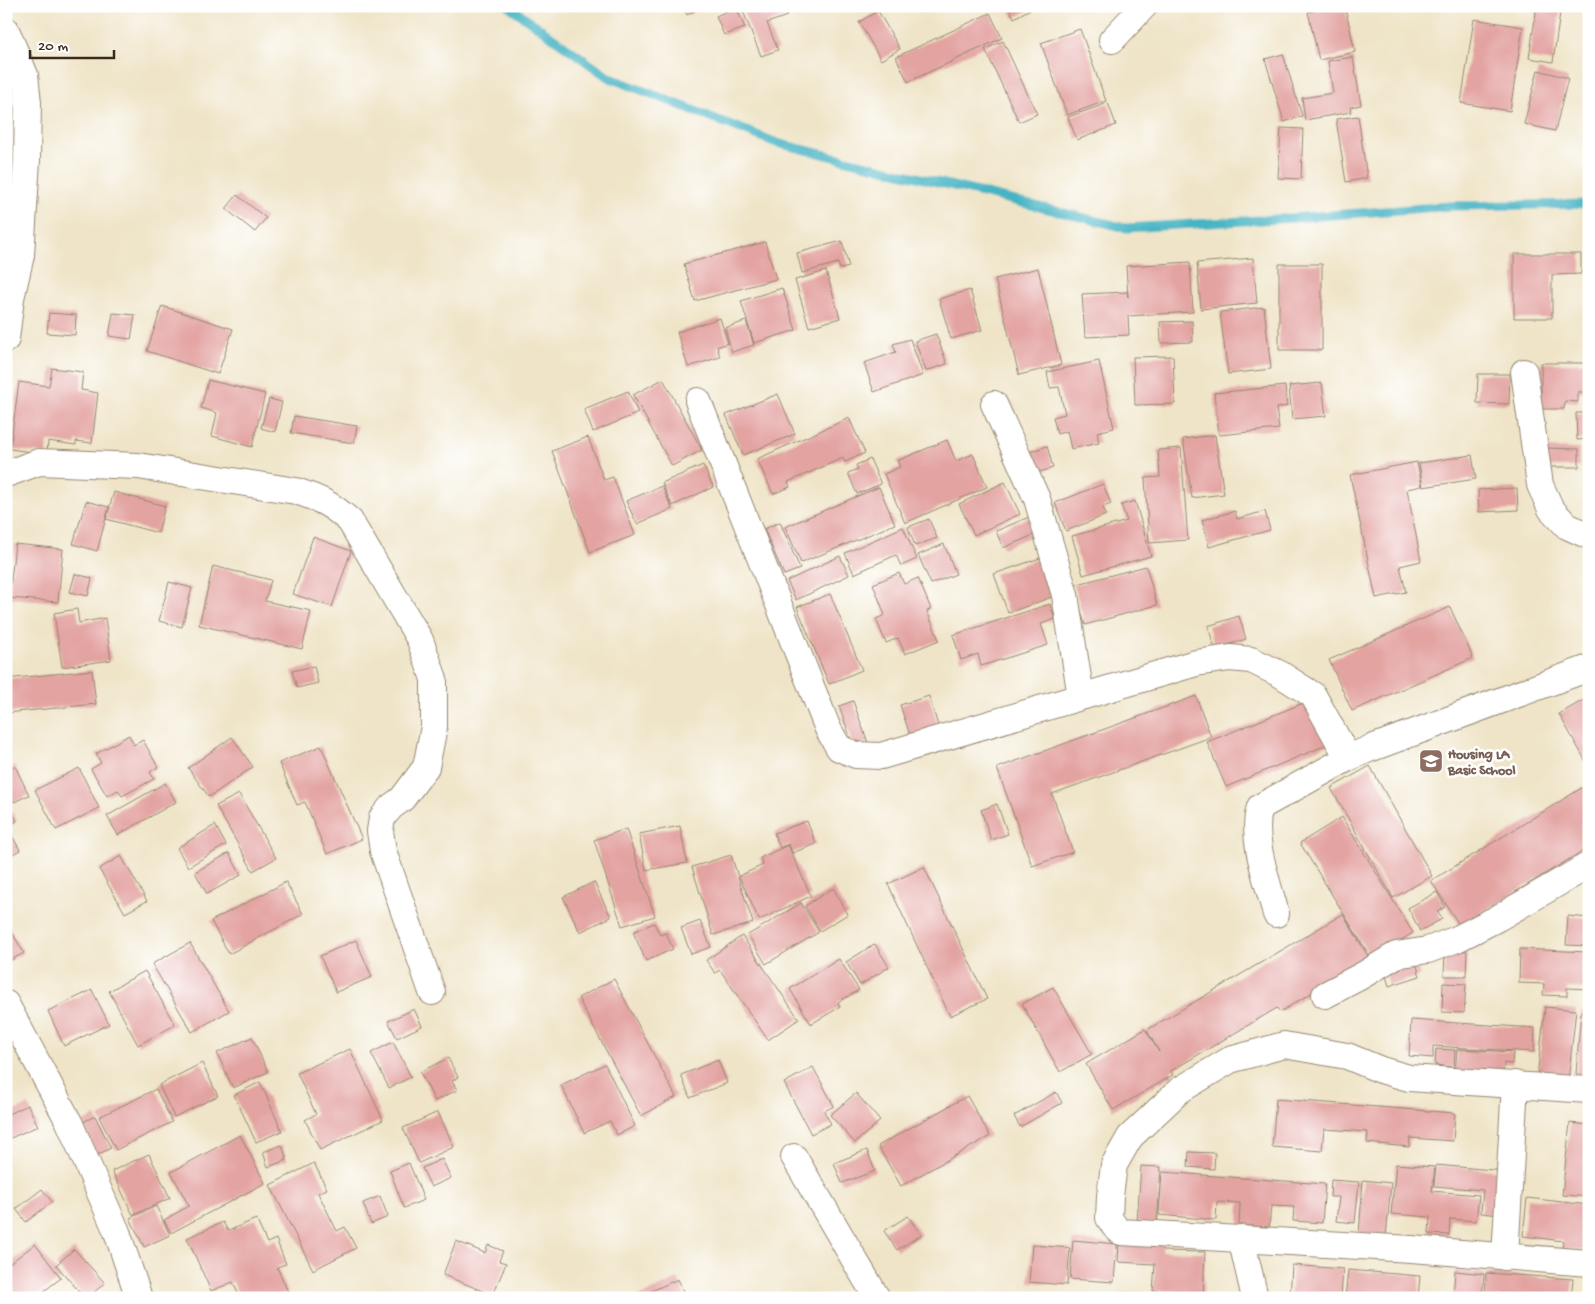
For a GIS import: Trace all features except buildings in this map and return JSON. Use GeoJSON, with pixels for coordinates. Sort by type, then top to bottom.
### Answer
{"type":"FeatureCollection","features":[{"type":"Feature","properties":{"kind":"street"},"geometry":{"type":"LineString","coordinates":[[1112,40],[1144,6]]}},
{"type":"Feature","properties":{"kind":"street"},"geometry":{"type":"LineString","coordinates":[[6,30],[25,75],[28,103],[27,160],[21,256],[11,298],[6,339]]}},
{"type":"Feature","properties":{"kind":"street"},"geometry":{"type":"LineString","coordinates":[[1524,372],[1540,486],[1551,509],[1567,526],[1589,536]]}},
{"type":"Feature","properties":{"kind":"street"},"geometry":{"type":"LineString","coordinates":[[698,401],[828,729],[839,748],[856,755],[880,756],[1196,663],[1230,658],[1251,660],[1280,674],[1313,695],[1348,758]]}},
{"type":"Feature","properties":{"kind":"street"},"geometry":{"type":"LineString","coordinates":[[994,404],[1037,499],[1065,595],[1081,697]]}},
{"type":"Feature","properties":{"kind":"street"},"geometry":{"type":"LineString","coordinates":[[6,474],[39,462],[138,466],[296,491],[321,499],[350,521],[420,640],[434,679],[434,727],[426,767],[402,799],[391,807],[382,818],[380,831],[383,851],[432,992]]}},
{"type":"Feature","properties":{"kind":"street"},"geometry":{"type":"LineString","coordinates":[[1276,914],[1256,831],[1256,818],[1260,807],[1348,758],[1401,736],[1588,670]]}},
{"type":"Feature","properties":{"kind":"street"},"geometry":{"type":"LineString","coordinates":[[1325,995],[1363,975],[1396,954],[1428,950],[1457,939],[1498,918],[1589,865]]}},
{"type":"Feature","properties":{"kind":"street"},"geometry":{"type":"LineString","coordinates":[[7,1006],[69,1122],[117,1232],[139,1298]]}},
{"type":"Feature","properties":{"kind":"street"},"geometry":{"type":"LineString","coordinates":[[1589,1090],[1409,1078],[1381,1070],[1347,1056],[1284,1045],[1230,1060],[1180,1090],[1130,1137],[1114,1165],[1109,1218],[1121,1232],[1241,1238],[1589,1263]]}},
{"type":"Feature","properties":{"kind":"street"},"geometry":{"type":"LineString","coordinates":[[1505,1257],[1515,1084]]}},
{"type":"Feature","properties":{"kind":"street"},"geometry":{"type":"LineString","coordinates":[[794,1157],[877,1298]]}},
{"type":"Feature","properties":{"kind":"street"},"geometry":{"type":"LineString","coordinates":[[1241,1238],[1255,1298]]}},
{"type":"Feature","properties":{"kind":"waterway"},"geometry":{"type":"LineString","coordinates":[[509,6],[608,77],[777,143],[1126,228],[1451,206],[1589,204]]}},
{"type":"Feature","properties":{"kind":"place","name":"Housing LA Basic School"},"geometry":{"type":"Point","coordinates":[1431,761]}}]}
